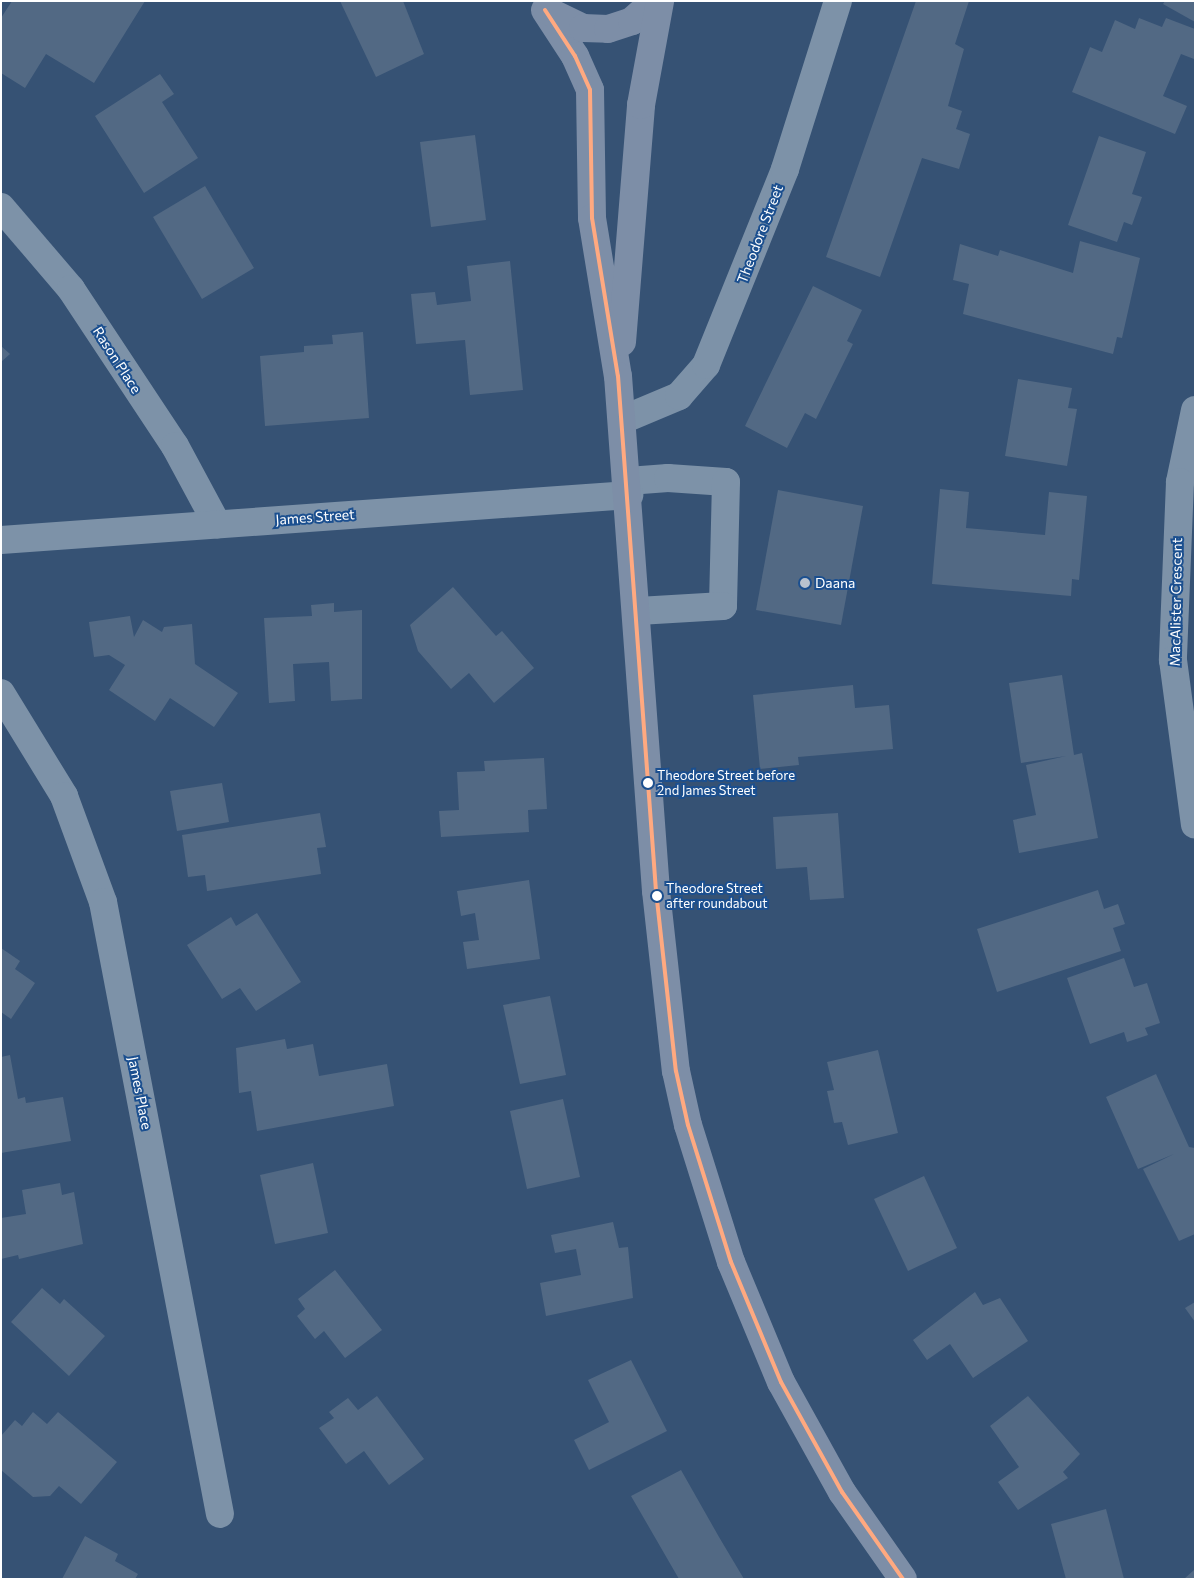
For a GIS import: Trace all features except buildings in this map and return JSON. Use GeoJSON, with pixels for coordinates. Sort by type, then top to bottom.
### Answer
{"type":"FeatureCollection","features":[{"type":"Feature","properties":{"kind":"main road"},"geometry":{"type":"LineString","coordinates":[[541,5],[570,24],[608,29],[632,21],[654,1]]}},
{"type":"Feature","properties":{"kind":"main road"},"geometry":{"type":"LineString","coordinates":[[618,376],[641,105],[660,1]]}},
{"type":"Feature","properties":{"kind":"main road"},"geometry":{"type":"LineString","coordinates":[[541,5],[575,56],[590,90],[592,218],[618,376],[629,488],[656,891],[675,1062],[688,1125],[730,1262],[785,1390],[842,1492],[902,1579]]}},
{"type":"Feature","properties":{"kind":"street","name":"Theodore Street"},"geometry":{"type":"LineString","coordinates":[[622,420],[679,396],[706,365],[785,169],[838,1]]}},
{"type":"Feature","properties":{"kind":"street","name":"Rason Place"},"geometry":{"type":"LineString","coordinates":[[1,207],[71,289],[175,446],[217,524]]}},
{"type":"Feature","properties":{"kind":"street","name":"MacAlister Crescent"},"geometry":{"type":"LineString","coordinates":[[1195,410],[1180,482],[1173,660],[1195,825]]}},
{"type":"Feature","properties":{"kind":"street","name":"James Street"},"geometry":{"type":"LineString","coordinates":[[1,540],[217,524],[629,488],[668,478],[726,482],[724,606],[638,611]]}},
{"type":"Feature","properties":{"kind":"street","name":"James Place"},"geometry":{"type":"LineString","coordinates":[[1,693],[64,796],[103,902],[220,1514]]}},
{"type":"Feature","properties":{"kind":"transit line"},"geometry":{"type":"LineString","coordinates":[[545,10],[575,56],[590,90],[592,218],[618,376],[656,891],[676,1071],[688,1125],[731,1262],[781,1382],[842,1492],[903,1579]]}},
{"type":"Feature","properties":{"kind":"place","name":"Daana"},"geometry":{"type":"Point","coordinates":[805,583]}},
{"type":"Feature","properties":{"kind":"place","name":"Theodore Street before 2nd James Street"},"geometry":{"type":"Point","coordinates":[648,783]}},
{"type":"Feature","properties":{"kind":"place","name":"Theodore Street after roundabout"},"geometry":{"type":"Point","coordinates":[657,896]}}]}
